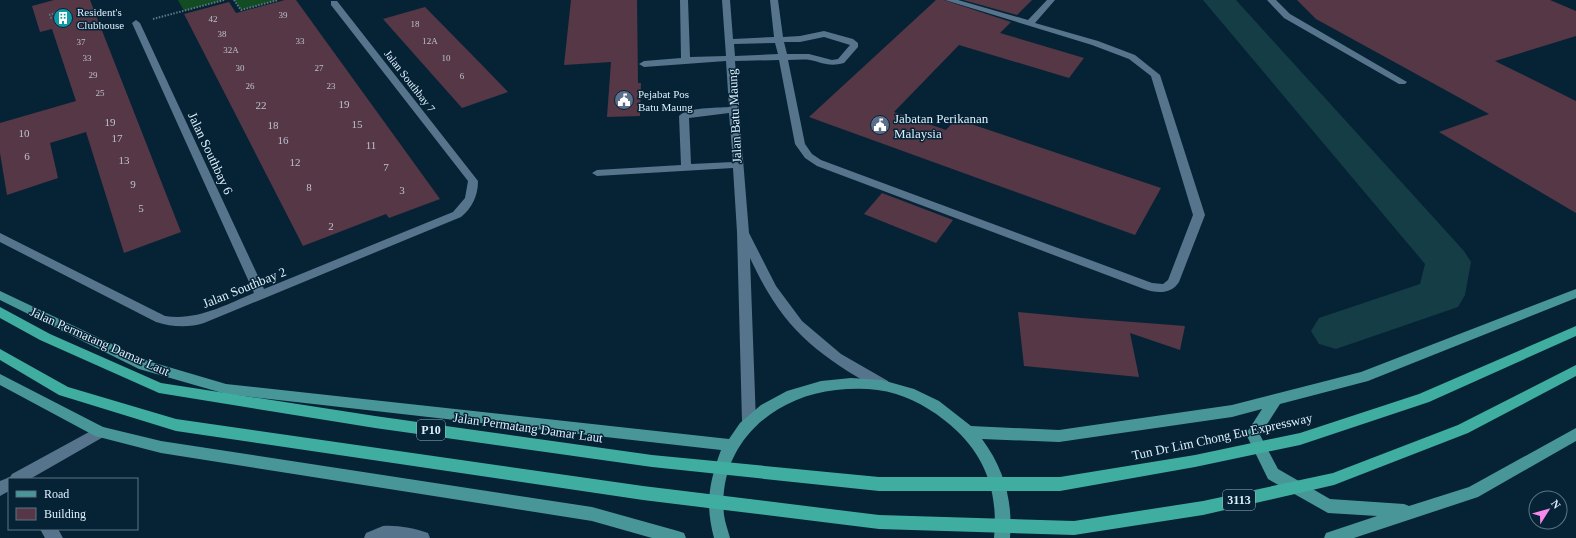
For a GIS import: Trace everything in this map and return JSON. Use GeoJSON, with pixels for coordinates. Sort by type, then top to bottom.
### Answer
{"type":"FeatureCollection","features":[{"type":"Feature","properties":{"kind":"highway","name":"Jalan Permatang Damar Laut"},"geometry":{"type":"LineString","coordinates":[[0,312],[45,337],[159,388],[375,422],[652,461],[879,484]]}},
{"type":"Feature","properties":{"kind":"highway","name":"Tun Dr Lim Chong Eu Expressway"},"geometry":{"type":"LineString","coordinates":[[879,484],[1060,484],[1196,461],[1300,439],[1424,398],[1576,331]]}},
{"type":"Feature","properties":{"kind":"highway","name":"3113"},"geometry":{"type":"LineString","coordinates":[[0,354],[64,391],[176,425],[643,493],[879,522],[1074,528],[1203,508],[1334,479],[1463,428],[1576,370]]}},
{"type":"Feature","properties":{"kind":"main road"},"geometry":{"type":"LineString","coordinates":[[968,432],[1059,436],[1232,411],[1363,377],[1576,293]]}},
{"type":"Feature","properties":{"kind":"main road"},"geometry":{"type":"LineString","coordinates":[[0,295],[144,365],[226,389],[692,442],[731,445]]}},
{"type":"Feature","properties":{"kind":"main road"},"geometry":{"type":"LineString","coordinates":[[0,379],[100,432],[161,447],[592,514],[678,538]]}},
{"type":"Feature","properties":{"kind":"main road"},"geometry":{"type":"LineString","coordinates":[[722,538],[716,512],[718,477],[731,445],[749,422],[778,400],[813,387],[851,382],[884,385],[915,395],[943,411],[968,432],[988,457],[1000,486],[1005,518],[1002,538]]}},
{"type":"Feature","properties":{"kind":"main road"},"geometry":{"type":"LineString","coordinates":[[1276,399],[1253,434],[1273,474],[1328,506],[1411,512]]}},
{"type":"Feature","properties":{"kind":"main road"},"geometry":{"type":"LineString","coordinates":[[1332,538],[1473,492],[1576,434]]}},
{"type":"Feature","properties":{"kind":"street"},"geometry":{"type":"LineString","coordinates":[[684,0],[686,60]]}},
{"type":"Feature","properties":{"kind":"street","name":"Jalan Batu Maung"},"geometry":{"type":"LineString","coordinates":[[726,0],[743,232],[749,422]]}},
{"type":"Feature","properties":{"kind":"street"},"geometry":{"type":"LineString","coordinates":[[774,0],[779,39],[800,144],[804,152],[811,158],[821,164],[1148,286],[1156,288],[1169,286],[1173,282],[1199,215],[1155,75],[1132,57],[1095,43],[949,0]]}},
{"type":"Feature","properties":{"kind":"street"},"geometry":{"type":"LineString","coordinates":[[1029,24],[1051,0]]}},
{"type":"Feature","properties":{"kind":"street"},"geometry":{"type":"LineString","coordinates":[[1271,0],[1287,16],[1402,82]]}},
{"type":"Feature","properties":{"kind":"street","name":"Jalan Southbay 7"},"geometry":{"type":"LineString","coordinates":[[334,3],[468,174]]}},
{"type":"Feature","properties":{"kind":"street","name":"Jalan Southbay 6"},"geometry":{"type":"LineString","coordinates":[[136,24],[261,295]]}},
{"type":"Feature","properties":{"kind":"street"},"geometry":{"type":"LineString","coordinates":[[644,64],[686,60],[783,57],[809,57],[832,63],[841,60],[854,45],[850,41],[824,34],[800,39],[730,42]]}},
{"type":"Feature","properties":{"kind":"street"},"geometry":{"type":"LineString","coordinates":[[686,168],[684,116],[692,112],[733,110]]}},
{"type":"Feature","properties":{"kind":"street"},"geometry":{"type":"LineString","coordinates":[[597,173],[737,165]]}},
{"type":"Feature","properties":{"kind":"street","name":"Jalan Southbay 2"},"geometry":{"type":"LineString","coordinates":[[0,237],[160,319],[172,322],[200,320],[452,218],[462,212],[467,205],[473,190],[473,181],[468,174]]}},
{"type":"Feature","properties":{"kind":"street","name":"Jalan Batu Maung"},"geometry":{"type":"LineString","coordinates":[[743,232],[775,295],[801,328],[819,346],[842,363],[884,385]]}},
{"type":"Feature","properties":{"kind":"street"},"geometry":{"type":"LineString","coordinates":[[21,478],[100,432]]}},
{"type":"Feature","properties":{"kind":"street"},"geometry":{"type":"LineString","coordinates":[[49,530],[55,538]]}},
{"type":"Feature","properties":{"kind":"street"},"geometry":{"type":"LineString","coordinates":[[372,538],[390,533],[422,538]]}},
{"type":"Feature","properties":{"kind":"path"},"geometry":{"type":"LineString","coordinates":[[136,24],[224,0]]}},
{"type":"Feature","properties":{"kind":"path"},"geometry":{"type":"LineString","coordinates":[[234,0],[241,10],[278,0]]}},
{"type":"Feature","properties":{"kind":"path"},"geometry":{"type":"LineString","coordinates":[[49,15],[58,12],[59,16],[50,18]]}},
{"type":"Feature","properties":{"kind":"green space"},"geometry":{"type":"Polygon","coordinates":[[[178,0],[224,0],[184,11],[178,0]]]}},
{"type":"Feature","properties":{"kind":"green space"},"geometry":{"type":"Polygon","coordinates":[[[234,0],[278,0],[241,10],[234,0]]]}},
{"type":"Feature","properties":{"kind":"building"},"geometry":{"type":"Polygon","coordinates":[[[54,0],[90,0],[181,232],[124,253],[86,132],[50,143],[58,178],[7,195],[0,153],[0,123],[76,101],[52,29],[40,32],[32,6],[54,0]]]}},
{"type":"Feature","properties":{"kind":"building"},"geometry":{"type":"Polygon","coordinates":[[[285,0],[296,0],[440,199],[389,218],[386,214],[303,246],[184,14],[229,2],[236,13],[285,0]]]}},
{"type":"Feature","properties":{"kind":"building"},"geometry":{"type":"Polygon","coordinates":[[[571,0],[637,0],[638,83],[641,83],[640,116],[607,117],[611,62],[564,65],[571,0]]]}},
{"type":"Feature","properties":{"kind":"building","name":"Jabatan Perikanan Malaysia"},"geometry":{"type":"Polygon","coordinates":[[[936,0],[944,0],[1011,22],[1000,33],[1084,58],[1069,78],[959,45],[894,112],[946,130],[956,119],[1161,188],[1135,235],[809,117],[936,0]]]}},
{"type":"Feature","properties":{"kind":"building"},"geometry":{"type":"Polygon","coordinates":[[[963,0],[1032,0],[1017,15],[963,0]]]}},
{"type":"Feature","properties":{"kind":"building"},"geometry":{"type":"Polygon","coordinates":[[[1297,0],[1550,0],[1576,11],[1576,36],[1495,61],[1576,101],[1576,213],[1439,132],[1489,114],[1316,19],[1297,0]]]}},
{"type":"Feature","properties":{"kind":"building"},"geometry":{"type":"Polygon","coordinates":[[[425,7],[508,92],[462,108],[383,19],[425,7]]]}},
{"type":"Feature","properties":{"kind":"building"},"geometry":{"type":"Polygon","coordinates":[[[882,193],[953,220],[936,243],[864,214],[882,193]]]}},
{"type":"Feature","properties":{"kind":"building"},"geometry":{"type":"Polygon","coordinates":[[[1018,312],[1185,326],[1180,350],[1130,333],[1139,377],[1024,366],[1018,312]]]}},
{"type":"Feature","properties":{"kind":"waterway"},"geometry":{"type":"LineString","coordinates":[[1219,0],[1448,262],[1441,295],[1336,331]]}},
{"type":"Feature","properties":{"kind":"place","name":"Resident's Clubhouse"},"geometry":{"type":"Point","coordinates":[63,18]}},
{"type":"Feature","properties":{"kind":"place","name":"Pejabat Pos Batu Maung"},"geometry":{"type":"Point","coordinates":[624,100]}},
{"type":"Feature","properties":{"kind":"place","name":"Jabatan Perikanan Malaysia"},"geometry":{"type":"Point","coordinates":[880,125]}}]}
